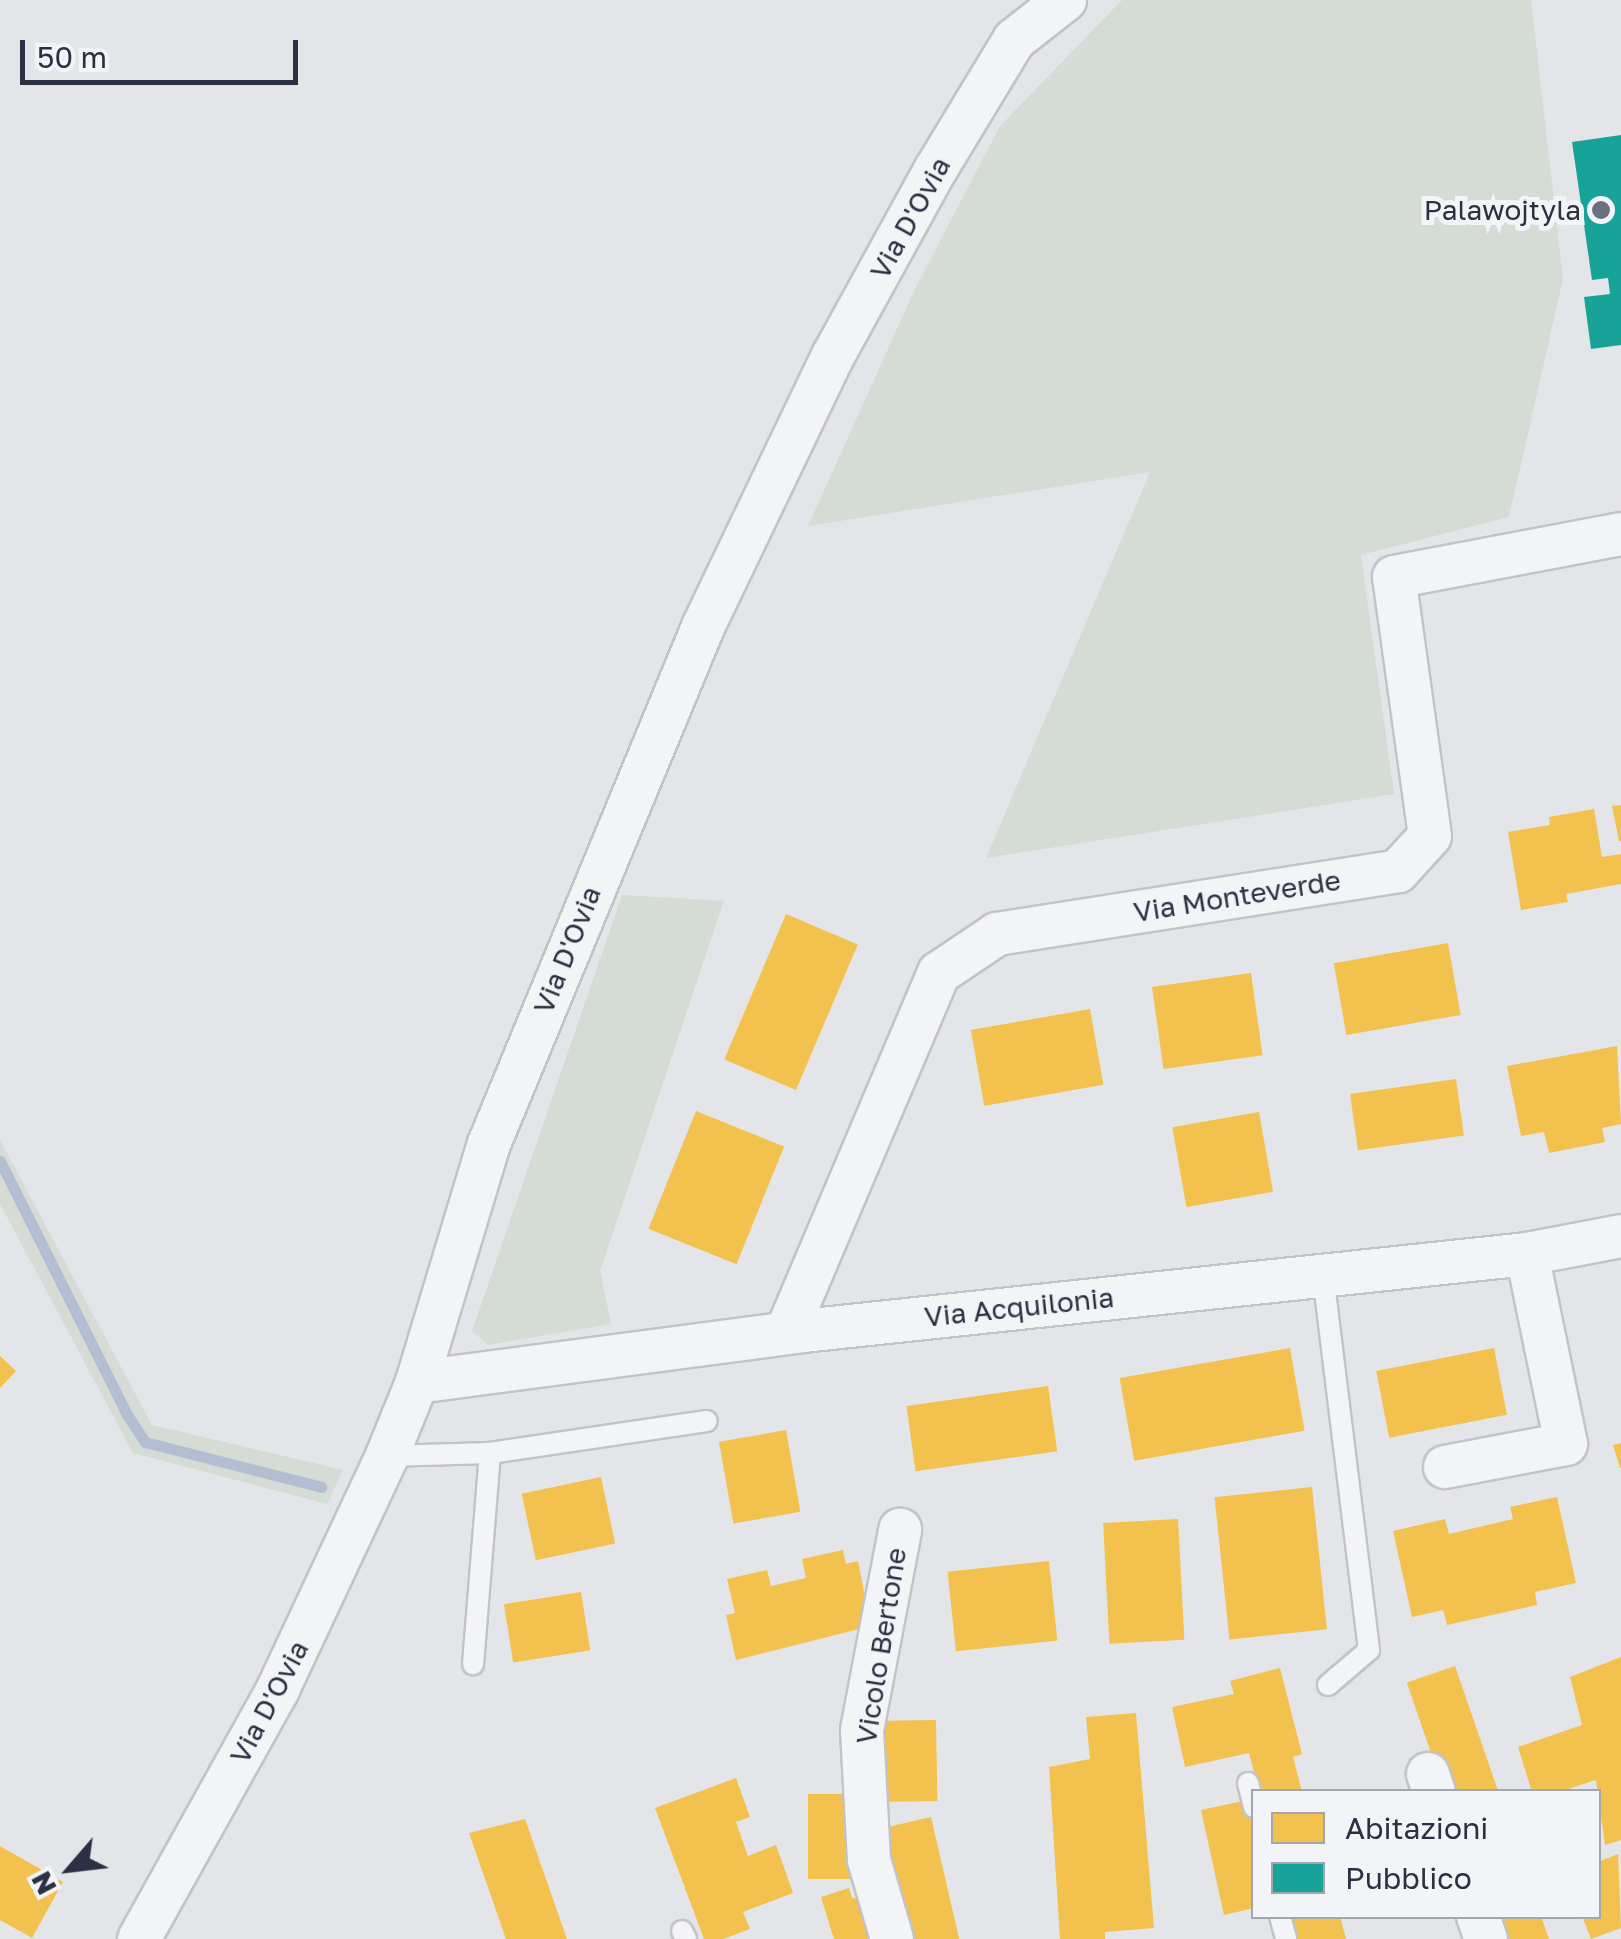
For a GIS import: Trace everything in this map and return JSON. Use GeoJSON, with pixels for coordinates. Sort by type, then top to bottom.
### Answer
{"type":"FeatureCollection","features":[{"type":"Feature","properties":{"kind":"street","name":"Via D'Ovia"},"geometry":{"type":"LineString","coordinates":[[139,1939],[278,1689],[387,1456],[417,1382],[489,1144],[703,628],[834,356],[936,168],[1014,40],[1065,0]]}},
{"type":"Feature","properties":{"kind":"street","name":"Via Monteverde"},"geometry":{"type":"LineString","coordinates":[[786,1333],[939,973],[997,934],[1398,871],[1430,836],[1394,577],[1621,534]]}},
{"type":"Feature","properties":{"kind":"street","name":"Via Acquilonia"},"geometry":{"type":"LineString","coordinates":[[417,1382],[786,1333],[1527,1254],[1621,1236]]}},
{"type":"Feature","properties":{"kind":"street"},"geometry":{"type":"LineString","coordinates":[[1444,1467],[1566,1444],[1527,1254]]}},
{"type":"Feature","properties":{"kind":"street","name":"Vicolo Bertone"},"geometry":{"type":"LineString","coordinates":[[892,1939],[868,1860],[862,1730],[900,1530]]}},
{"type":"Feature","properties":{"kind":"lane"},"geometry":{"type":"LineString","coordinates":[[1323,1275],[1369,1650],[1328,1686]]}},
{"type":"Feature","properties":{"kind":"lane"},"geometry":{"type":"LineString","coordinates":[[387,1456],[490,1453],[708,1422]]}},
{"type":"Feature","properties":{"kind":"lane"},"geometry":{"type":"LineString","coordinates":[[474,1664],[490,1453]]}},
{"type":"Feature","properties":{"kind":"lane"},"geometry":{"type":"LineString","coordinates":[[1248,1782],[1251,1794]]}},
{"type":"Feature","properties":{"kind":"shaded area"},"geometry":{"type":"Polygon","coordinates":[[[1122,0],[1531,0],[1563,279],[1509,517],[1361,555],[1394,794],[986,858],[1150,472],[808,526],[915,289],[1000,126],[1122,0]]]}},
{"type":"Feature","properties":{"kind":"shaded area"},"geometry":{"type":"Polygon","coordinates":[[[622,895],[724,901],[600,1271],[611,1324],[488,1345],[472,1331],[622,895]]]}},
{"type":"Feature","properties":{"kind":"shaded area"},"geometry":{"type":"Polygon","coordinates":[[[0,1140],[152,1425],[343,1470],[327,1504],[133,1453],[0,1204],[0,1140]]]}},
{"type":"Feature","properties":{"kind":"building: Abitazioni"},"geometry":{"type":"Polygon","coordinates":[[[1621,805],[1621,841],[1619,841],[1612,806],[1621,805]]]}},
{"type":"Feature","properties":{"kind":"building: Abitazioni"},"geometry":{"type":"Polygon","coordinates":[[[1594,809],[1602,857],[1621,854],[1621,884],[1566,894],[1568,902],[1521,910],[1508,832],[1550,825],[1549,817],[1594,809]]]}},
{"type":"Feature","properties":{"kind":"building: Abitazioni"},"geometry":{"type":"Polygon","coordinates":[[[786,914],[858,944],[796,1090],[724,1059],[786,914]]]}},
{"type":"Feature","properties":{"kind":"building: Abitazioni"},"geometry":{"type":"Polygon","coordinates":[[[1448,943],[1461,1015],[1346,1035],[1334,963],[1448,943]]]}},
{"type":"Feature","properties":{"kind":"building: Abitazioni"},"geometry":{"type":"Polygon","coordinates":[[[1251,973],[1263,1055],[1164,1069],[1152,987],[1251,973]]]}},
{"type":"Feature","properties":{"kind":"building: Abitazioni"},"geometry":{"type":"Polygon","coordinates":[[[1090,1009],[1103,1085],[984,1106],[971,1030],[1090,1009]]]}},
{"type":"Feature","properties":{"kind":"building: Abitazioni"},"geometry":{"type":"Polygon","coordinates":[[[1617,1046],[1621,1124],[1602,1128],[1605,1142],[1549,1153],[1544,1132],[1521,1136],[1507,1066],[1617,1046]]]}},
{"type":"Feature","properties":{"kind":"building: Abitazioni"},"geometry":{"type":"Polygon","coordinates":[[[1456,1079],[1464,1135],[1358,1150],[1350,1094],[1456,1079]]]}},
{"type":"Feature","properties":{"kind":"building: Abitazioni"},"geometry":{"type":"Polygon","coordinates":[[[696,1111],[784,1147],[737,1264],[648,1229],[696,1111]]]}},
{"type":"Feature","properties":{"kind":"building: Abitazioni"},"geometry":{"type":"Polygon","coordinates":[[[1259,1112],[1273,1192],[1186,1207],[1172,1127],[1259,1112]]]}},
{"type":"Feature","properties":{"kind":"building: Abitazioni"},"geometry":{"type":"Polygon","coordinates":[[[1290,1348],[1305,1431],[1134,1461],[1120,1378],[1290,1348]]]}},
{"type":"Feature","properties":{"kind":"building: Abitazioni"},"geometry":{"type":"Polygon","coordinates":[[[1494,1348],[1507,1415],[1389,1438],[1376,1371],[1494,1348]]]}},
{"type":"Feature","properties":{"kind":"building: Abitazioni"},"geometry":{"type":"Polygon","coordinates":[[[0,1356],[16,1371],[0,1388],[0,1356]]]}},
{"type":"Feature","properties":{"kind":"building: Abitazioni"},"geometry":{"type":"Polygon","coordinates":[[[1048,1386],[1057,1451],[916,1471],[906,1406],[1048,1386]]]}},
{"type":"Feature","properties":{"kind":"building: Abitazioni"},"geometry":{"type":"Polygon","coordinates":[[[786,1430],[800,1512],[733,1524],[719,1442],[786,1430]]]}},
{"type":"Feature","properties":{"kind":"building: Abitazioni"},"geometry":{"type":"Polygon","coordinates":[[[1621,1443],[1621,1468],[1620,1468],[1613,1445],[1621,1443]]]}},
{"type":"Feature","properties":{"kind":"building: Abitazioni"},"geometry":{"type":"Polygon","coordinates":[[[601,1477],[615,1544],[536,1560],[522,1494],[601,1477]]]}},
{"type":"Feature","properties":{"kind":"building: Abitazioni"},"geometry":{"type":"Polygon","coordinates":[[[1312,1487],[1327,1629],[1229,1639],[1215,1497],[1312,1487]]]}},
{"type":"Feature","properties":{"kind":"building: Abitazioni"},"geometry":{"type":"Polygon","coordinates":[[[1557,1497],[1576,1583],[1535,1592],[1537,1605],[1447,1625],[1443,1610],[1412,1617],[1393,1531],[1445,1519],[1449,1534],[1513,1519],[1510,1507],[1557,1497]]]}},
{"type":"Feature","properties":{"kind":"building: Abitazioni"},"geometry":{"type":"Polygon","coordinates":[[[1178,1519],[1184,1640],[1109,1644],[1103,1523],[1178,1519]]]}},
{"type":"Feature","properties":{"kind":"building: Abitazioni"},"geometry":{"type":"Polygon","coordinates":[[[843,1550],[846,1564],[858,1561],[871,1626],[736,1660],[726,1615],[735,1613],[727,1579],[767,1570],[771,1586],[806,1578],[802,1559],[843,1550]]]}},
{"type":"Feature","properties":{"kind":"building: Abitazioni"},"geometry":{"type":"Polygon","coordinates":[[[1049,1561],[1057,1641],[956,1651],[948,1572],[1049,1561]]]}},
{"type":"Feature","properties":{"kind":"building: Abitazioni"},"geometry":{"type":"Polygon","coordinates":[[[581,1592],[590,1650],[513,1662],[504,1604],[581,1592]]]}},
{"type":"Feature","properties":{"kind":"building: Abitazioni"},"geometry":{"type":"Polygon","coordinates":[[[1621,1657],[1621,1840],[1605,1845],[1601,1789],[1597,1789],[1596,1780],[1568,1789],[1531,1789],[1518,1747],[1582,1725],[1570,1677],[1621,1657]]]}},
{"type":"Feature","properties":{"kind":"building: Abitazioni"},"geometry":{"type":"Polygon","coordinates":[[[1455,1666],[1497,1789],[1443,1789],[1407,1683],[1455,1666]]]}},
{"type":"Feature","properties":{"kind":"building: Abitazioni"},"geometry":{"type":"Polygon","coordinates":[[[1280,1668],[1302,1754],[1293,1757],[1301,1789],[1258,1789],[1249,1753],[1185,1767],[1172,1707],[1234,1694],[1230,1681],[1280,1668]]]}},
{"type":"Feature","properties":{"kind":"building: Abitazioni"},"geometry":{"type":"Polygon","coordinates":[[[1136,1713],[1154,1928],[1105,1932],[1105,1939],[1060,1939],[1049,1767],[1090,1759],[1086,1717],[1136,1713]]]}},
{"type":"Feature","properties":{"kind":"building: Abitazioni"},"geometry":{"type":"Polygon","coordinates":[[[936,1720],[937,1801],[873,1802],[872,1721],[936,1720]]]}},
{"type":"Feature","properties":{"kind":"building: Abitazioni"},"geometry":{"type":"Polygon","coordinates":[[[736,1778],[750,1817],[736,1822],[748,1856],[776,1845],[793,1893],[743,1912],[750,1929],[723,1939],[704,1939],[655,1808],[736,1778]]]}},
{"type":"Feature","properties":{"kind":"building: Abitazioni"},"geometry":{"type":"Polygon","coordinates":[[[808,1794],[852,1794],[852,1879],[808,1879],[808,1794]]]}},
{"type":"Feature","properties":{"kind":"building: Abitazioni"},"geometry":{"type":"Polygon","coordinates":[[[1248,1800],[1251,1909],[1224,1915],[1201,1810],[1248,1800]]]}},
{"type":"Feature","properties":{"kind":"building: Abitazioni"},"geometry":{"type":"Polygon","coordinates":[[[931,1817],[959,1939],[905,1939],[879,1829],[931,1817]]]}},
{"type":"Feature","properties":{"kind":"building: Abitazioni"},"geometry":{"type":"Polygon","coordinates":[[[525,1819],[567,1939],[506,1939],[469,1833],[525,1819]]]}},
{"type":"Feature","properties":{"kind":"building: Abitazioni"},"geometry":{"type":"Polygon","coordinates":[[[0,1846],[63,1882],[32,1938],[0,1920],[0,1846]]]}},
{"type":"Feature","properties":{"kind":"building: Abitazioni"},"geometry":{"type":"Polygon","coordinates":[[[1618,1854],[1621,1928],[1591,1939],[1583,1919],[1601,1919],[1601,1861],[1618,1854]]]}},
{"type":"Feature","properties":{"kind":"building: Abitazioni"},"geometry":{"type":"Polygon","coordinates":[[[849,1888],[852,1898],[869,1899],[882,1939],[834,1939],[821,1897],[849,1888]]]}},
{"type":"Feature","properties":{"kind":"building: Abitazioni"},"geometry":{"type":"Polygon","coordinates":[[[1292,1919],[1341,1919],[1346,1939],[1297,1939],[1292,1919]]]}},
{"type":"Feature","properties":{"kind":"building: Abitazioni"},"geometry":{"type":"Polygon","coordinates":[[[1488,1919],[1542,1919],[1549,1939],[1495,1939],[1488,1919]]]}},
{"type":"Feature","properties":{"kind":"building: Pubblico","name":"Palawojtyla"},"geometry":{"type":"Polygon","coordinates":[[[1621,135],[1621,345],[1591,349],[1584,297],[1610,294],[1608,278],[1592,280],[1572,142],[1621,135]]]}},
{"type":"Feature","properties":{"kind":"waterway"},"geometry":{"type":"LineString","coordinates":[[0,1161],[126,1413],[145,1442],[321,1487]]}},
{"type":"Feature","properties":{"kind":"place","name":"Palawojtyla"},"geometry":{"type":"Point","coordinates":[1601,210]}}]}
